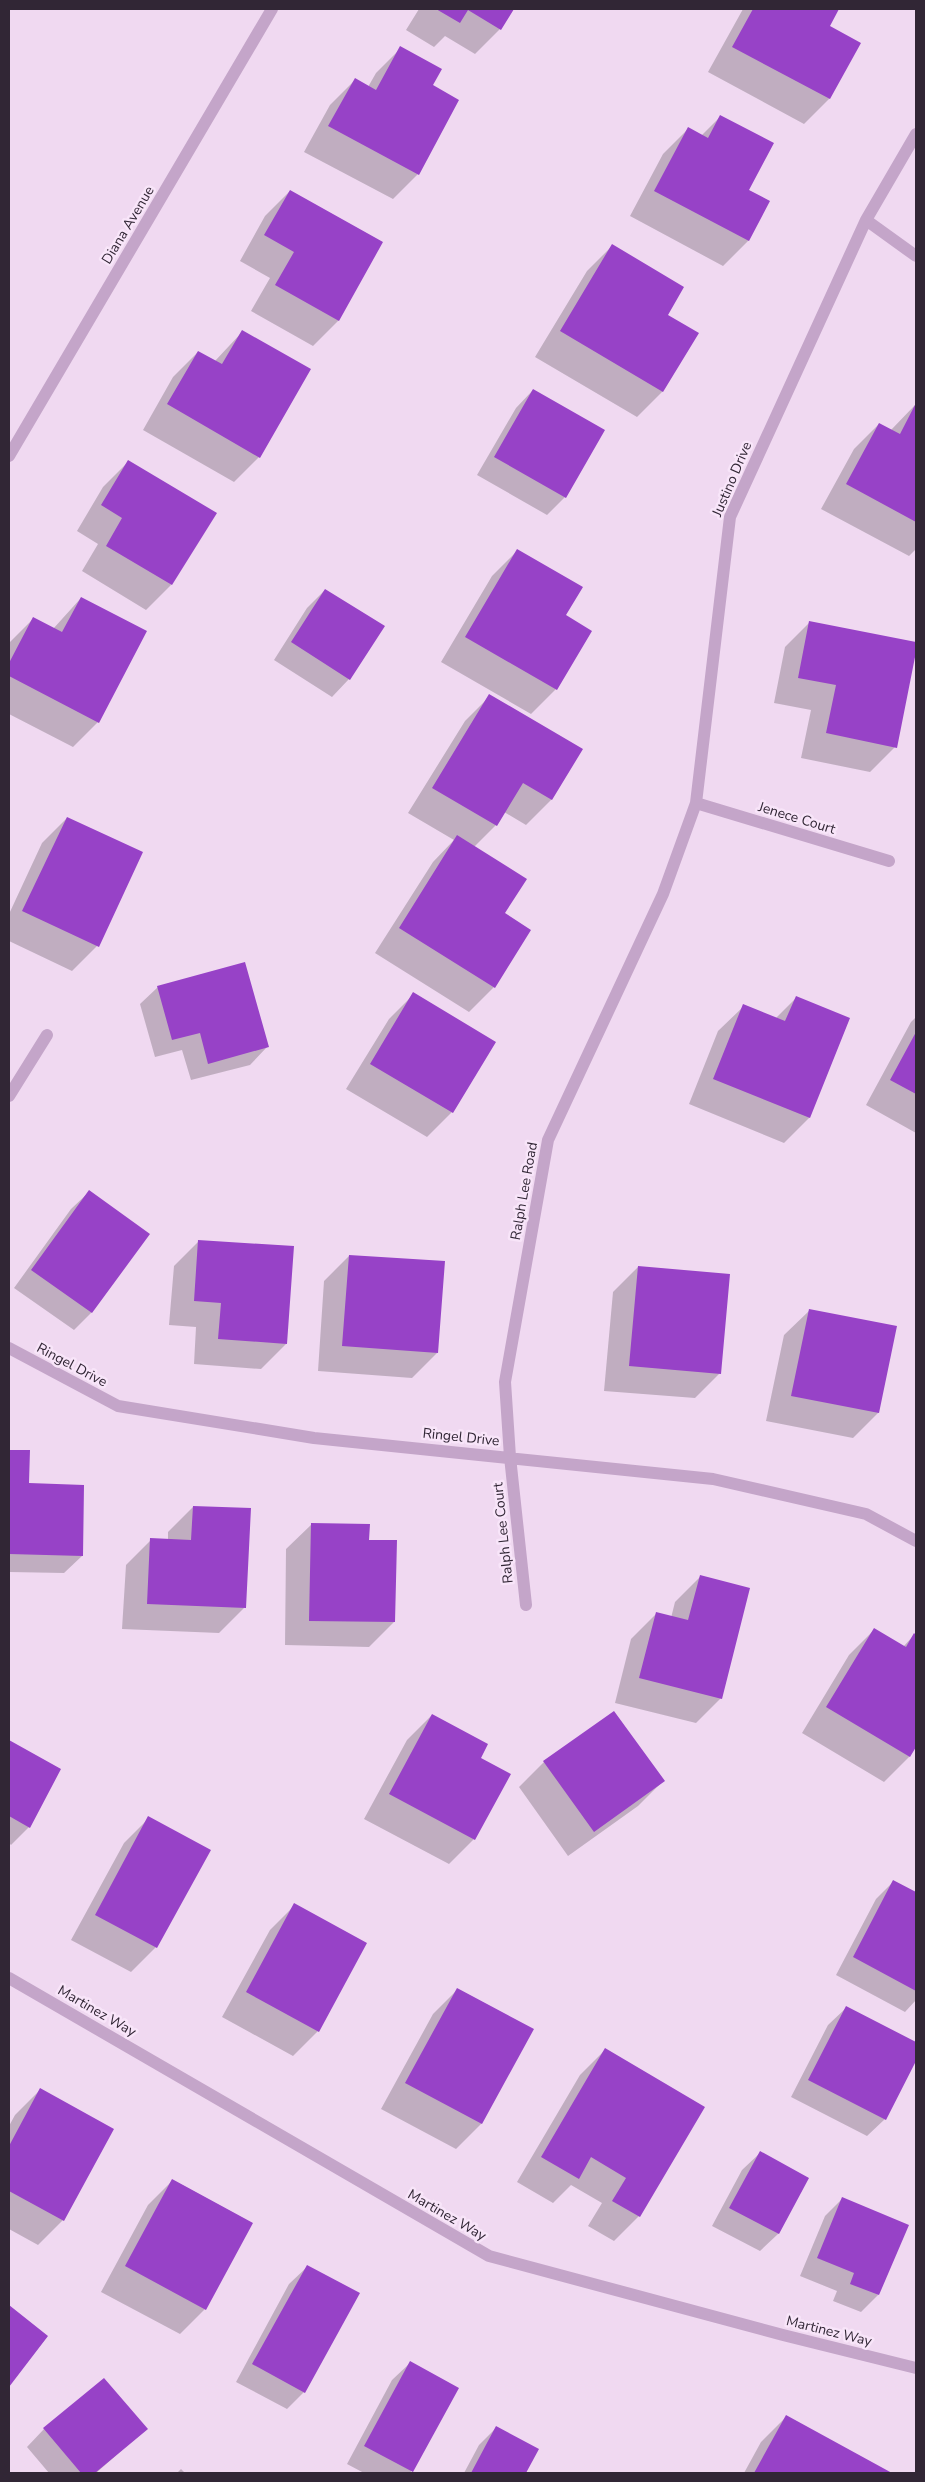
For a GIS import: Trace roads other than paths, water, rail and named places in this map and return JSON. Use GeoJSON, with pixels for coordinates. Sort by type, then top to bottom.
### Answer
{"type":"FeatureCollection","features":[{"type":"Feature","properties":{"kind":"street","name":"Diana Avenue"},"geometry":{"type":"LineString","coordinates":[[9,456],[272,9]]}},
{"type":"Feature","properties":{"kind":"street","name":"Justino Drive"},"geometry":{"type":"LineString","coordinates":[[663,894],[696,804],[730,517],[866,220],[916,134]]}},
{"type":"Feature","properties":{"kind":"street"},"geometry":{"type":"LineString","coordinates":[[866,220],[916,256]]}},
{"type":"Feature","properties":{"kind":"street","name":"Jenece Court"},"geometry":{"type":"LineString","coordinates":[[696,804],[889,861]]}},
{"type":"Feature","properties":{"kind":"street","name":"Ralph Lee Road"},"geometry":{"type":"LineString","coordinates":[[510,1457],[505,1382],[548,1140],[663,894]]}},
{"type":"Feature","properties":{"kind":"street"},"geometry":{"type":"LineString","coordinates":[[9,1096],[46,1035]]}},
{"type":"Feature","properties":{"kind":"street","name":"Ringel Drive"},"geometry":{"type":"LineString","coordinates":[[9,1348],[118,1406],[314,1438],[713,1479],[866,1514],[916,1541]]}},
{"type":"Feature","properties":{"kind":"street","name":"Ralph Lee Court"},"geometry":{"type":"LineString","coordinates":[[510,1457],[526,1605]]}},
{"type":"Feature","properties":{"kind":"street","name":"Martinez Way"},"geometry":{"type":"LineString","coordinates":[[9,1978],[489,2256],[783,2335],[916,2368]]}}]}
